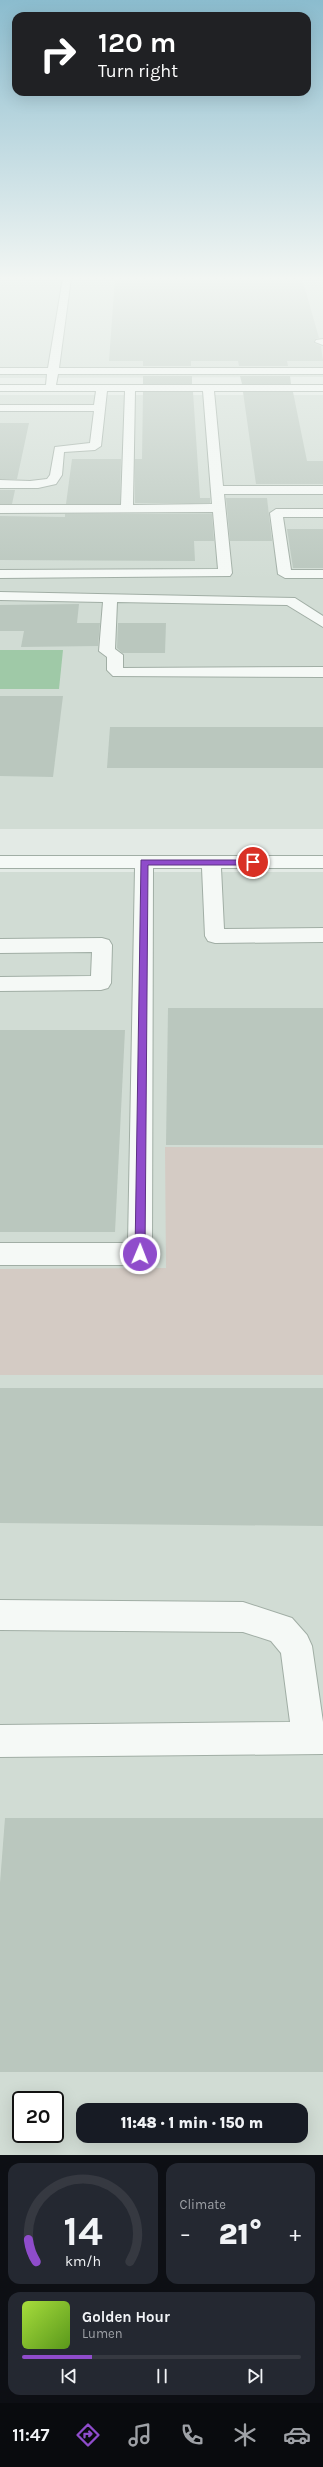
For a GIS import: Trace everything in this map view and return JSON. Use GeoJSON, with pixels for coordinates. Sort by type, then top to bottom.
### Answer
{"type":"FeatureCollection","features":[{"type":"Feature","properties":{"kind":"street"},"geometry":{"type":"LineString","coordinates":[[51,388],[52,379]]}},
{"type":"Feature","properties":{"kind":"street"},"geometry":{"type":"LineString","coordinates":[[0,388],[323,388]]}},
{"type":"Feature","properties":{"kind":"street"},"geometry":{"type":"LineString","coordinates":[[0,484],[42,484],[51,482],[55,478],[60,449],[95,446],[102,388]]}},
{"type":"Feature","properties":{"kind":"street"},"geometry":{"type":"LineString","coordinates":[[127,509],[130,388]]}},
{"type":"Feature","properties":{"kind":"street"},"geometry":{"type":"LineString","coordinates":[[0,574],[225,573],[208,388]]}},
{"type":"Feature","properties":{"kind":"street"},"geometry":{"type":"LineString","coordinates":[[0,408],[100,414]]}},
{"type":"Feature","properties":{"kind":"street"},"geometry":{"type":"LineString","coordinates":[[23,420],[100,414]]}},
{"type":"Feature","properties":{"kind":"street"},"geometry":{"type":"LineString","coordinates":[[217,490],[323,490]]}},
{"type":"Feature","properties":{"kind":"street"},"geometry":{"type":"LineString","coordinates":[[0,509],[219,508]]}},
{"type":"Feature","properties":{"kind":"street"},"geometry":{"type":"LineString","coordinates":[[323,513],[276,513],[286,574],[323,574]]}},
{"type":"Feature","properties":{"kind":"street"},"geometry":{"type":"LineString","coordinates":[[0,596],[290,601],[323,623]]}},
{"type":"Feature","properties":{"kind":"street"},"geometry":{"type":"LineString","coordinates":[[110,597],[107,651],[115,655],[115,670],[118,673],[323,672]]}},
{"type":"Feature","properties":{"kind":"street"},"geometry":{"type":"LineString","coordinates":[[0,862],[323,862]]}},
{"type":"Feature","properties":{"kind":"street"},"geometry":{"type":"LineString","coordinates":[[0,1254],[140,1254],[144,862]]}},
{"type":"Feature","properties":{"kind":"street"},"geometry":{"type":"LineString","coordinates":[[211,862],[215,936],[323,935]]}},
{"type":"Feature","properties":{"kind":"street"},"geometry":{"type":"LineString","coordinates":[[0,946],[102,945],[101,983],[0,984]]}},
{"type":"Feature","properties":{"kind":"street"},"geometry":{"type":"LineString","coordinates":[[0,1615],[243,1617],[281,1629],[296,1646],[316,1738],[0,1741]]}},
{"type":"Feature","properties":{"kind":"shaded area"},"geometry":{"type":"Polygon","coordinates":[[[0,395],[323,395],[323,829],[0,829],[0,395]]]}},
{"type":"Feature","properties":{"kind":"shaded area"},"geometry":{"type":"Polygon","coordinates":[[[0,650],[63,650],[59,689],[0,689],[0,650]]]}},
{"type":"Feature","properties":{"kind":"shaded area"},"geometry":{"type":"Polygon","coordinates":[[[0,872],[323,872],[323,1148],[166,1148],[166,1269],[0,1269],[0,872]]]}},
{"type":"Feature","properties":{"kind":"shaded area"},"geometry":{"type":"Polygon","coordinates":[[[165,1147],[323,1148],[323,1375],[0,1375],[0,1269],[166,1268],[165,1147]]]}},
{"type":"Feature","properties":{"kind":"shaded area"},"geometry":{"type":"Polygon","coordinates":[[[0,1375],[323,1375],[323,2155],[0,2155],[0,1375]]]}},
{"type":"Feature","properties":{"kind":"building"},"geometry":{"type":"Polygon","coordinates":[[[143,379],[192,379],[192,384],[143,384],[143,379]]]}},
{"type":"Feature","properties":{"kind":"building"},"geometry":{"type":"Polygon","coordinates":[[[241,379],[290,379],[291,384],[242,384],[241,379]]]}},
{"type":"Feature","properties":{"kind":"building"},"geometry":{"type":"Polygon","coordinates":[[[143,392],[193,392],[200,498],[210,498],[210,503],[135,503],[135,459],[142,459],[143,392]]]}},
{"type":"Feature","properties":{"kind":"building"},"geometry":{"type":"Polygon","coordinates":[[[243,392],[293,392],[307,461],[323,461],[323,484],[256,484],[243,392]]]}},
{"type":"Feature","properties":{"kind":"building"},"geometry":{"type":"Polygon","coordinates":[[[0,423],[29,423],[17,479],[0,479],[0,423]]]}},
{"type":"Feature","properties":{"kind":"building"},"geometry":{"type":"Polygon","coordinates":[[[72,459],[121,459],[120,504],[66,504],[72,459]]]}},
{"type":"Feature","properties":{"kind":"building"},"geometry":{"type":"Polygon","coordinates":[[[0,490],[15,490],[12,504],[0,504],[0,490]]]}},
{"type":"Feature","properties":{"kind":"building"},"geometry":{"type":"Polygon","coordinates":[[[226,498],[267,498],[272,541],[230,541],[226,498]]]}},
{"type":"Feature","properties":{"kind":"building"},"geometry":{"type":"Polygon","coordinates":[[[65,514],[212,514],[214,541],[194,541],[195,561],[0,560],[0,516],[65,517],[65,514]]]}},
{"type":"Feature","properties":{"kind":"building"},"geometry":{"type":"Polygon","coordinates":[[[287,529],[323,529],[323,568],[293,568],[287,529]]]}},
{"type":"Feature","properties":{"kind":"building"},"geometry":{"type":"Polygon","coordinates":[[[79,604],[77,623],[100,623],[98,646],[21,647],[24,631],[0,631],[0,605],[79,604]]]}},
{"type":"Feature","properties":{"kind":"building"},"geometry":{"type":"Polygon","coordinates":[[[118,623],[166,623],[165,653],[122,653],[117,648],[118,623]]]}},
{"type":"Feature","properties":{"kind":"building"},"geometry":{"type":"Polygon","coordinates":[[[0,696],[63,696],[53,777],[0,776],[0,696]]]}},
{"type":"Feature","properties":{"kind":"building"},"geometry":{"type":"Polygon","coordinates":[[[110,727],[323,727],[323,768],[107,768],[110,727]]]}},
{"type":"Feature","properties":{"kind":"building"},"geometry":{"type":"Polygon","coordinates":[[[168,1008],[323,1008],[323,1145],[166,1145],[168,1008]]]}},
{"type":"Feature","properties":{"kind":"building"},"geometry":{"type":"Polygon","coordinates":[[[0,1030],[125,1030],[115,1232],[0,1232],[0,1030]]]}},
{"type":"Feature","properties":{"kind":"building"},"geometry":{"type":"Polygon","coordinates":[[[0,1388],[323,1388],[323,1526],[0,1523],[0,1388]]]}},
{"type":"Feature","properties":{"kind":"building"},"geometry":{"type":"Polygon","coordinates":[[[5,1818],[323,1818],[323,2072],[0,2072],[0,1883],[5,1818]]]}},
{"type":"Feature","properties":{"kind":"route"},"geometry":{"type":"LineString","coordinates":[[140,1254],[144,862],[253,862]]}}]}
